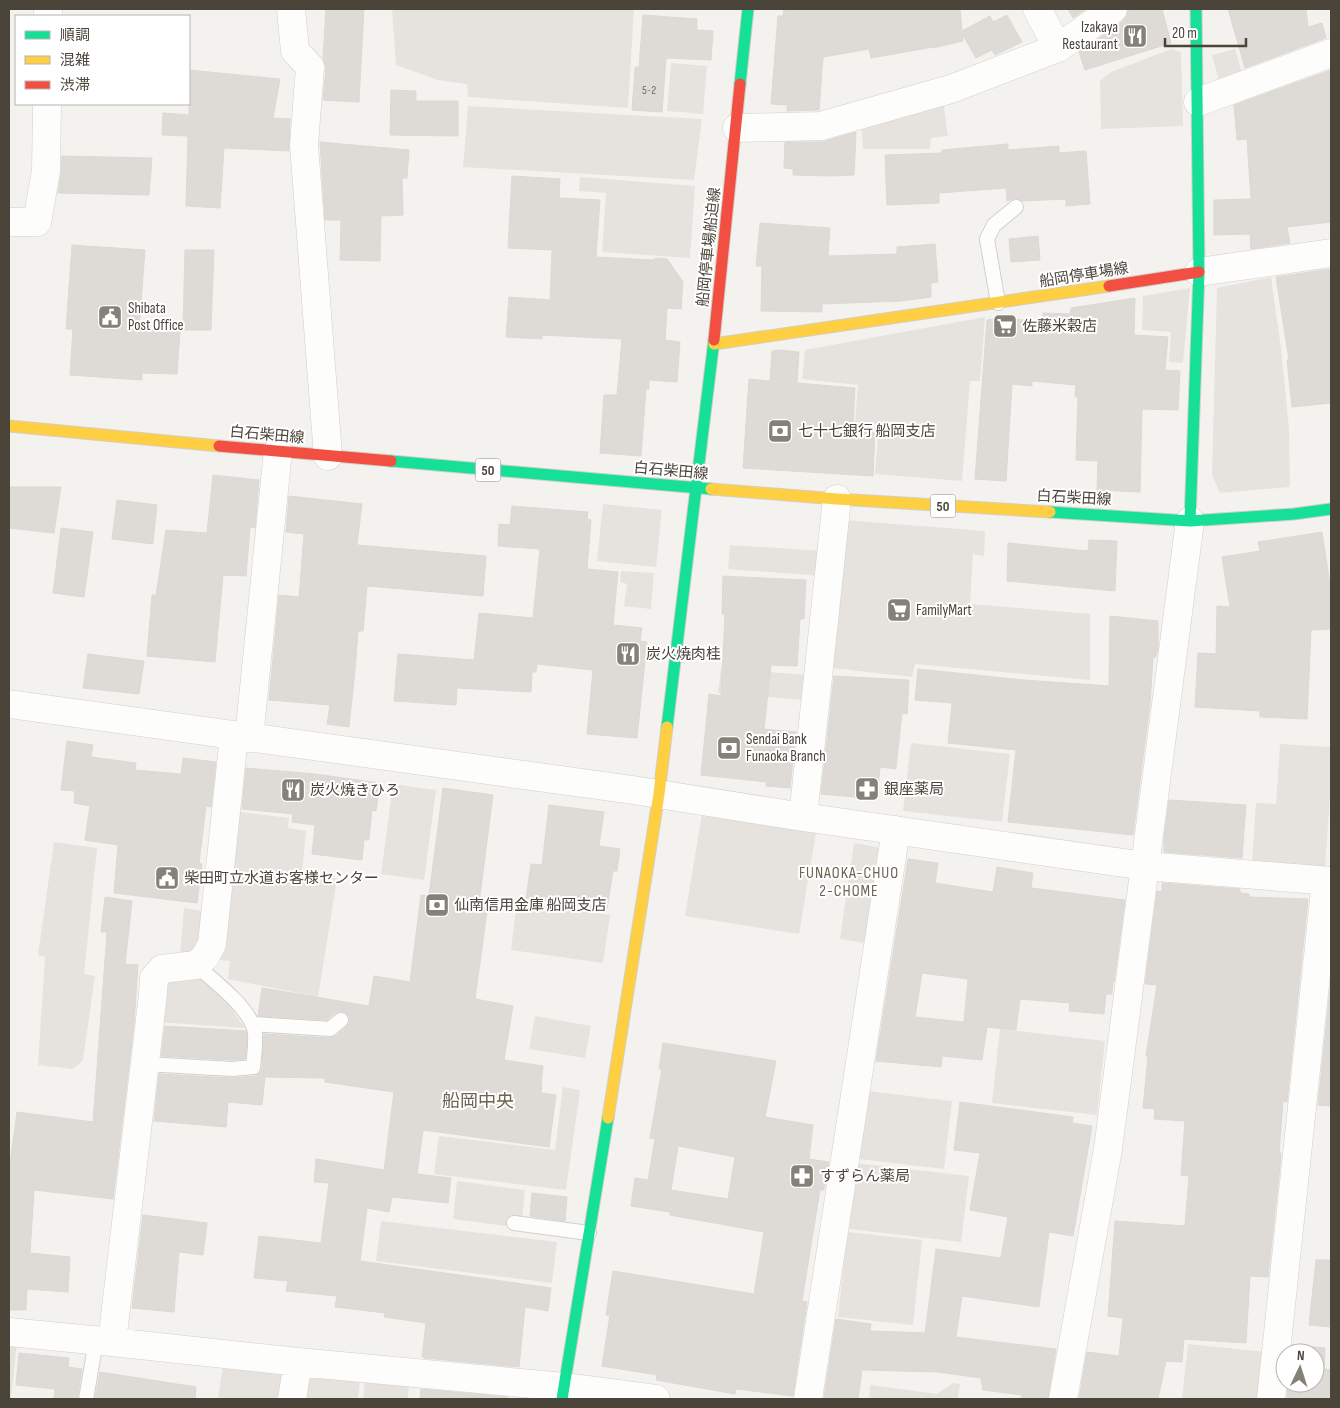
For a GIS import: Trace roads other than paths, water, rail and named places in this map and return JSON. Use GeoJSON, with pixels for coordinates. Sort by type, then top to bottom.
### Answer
{"type":"FeatureCollection","features":[{"type":"Feature","properties":{"kind":"street"},"geometry":{"type":"LineString","coordinates":[[291,9],[295,51],[310,67],[304,145],[328,456]]}},
{"type":"Feature","properties":{"kind":"street","name":"船岡停車場船迫線"},"geometry":{"type":"LineString","coordinates":[[563,1393],[659,794],[714,344],[748,9]]}},
{"type":"Feature","properties":{"kind":"street"},"geometry":{"type":"LineString","coordinates":[[1037,9],[1058,48]]}},
{"type":"Feature","properties":{"kind":"street"},"geometry":{"type":"LineString","coordinates":[[737,128],[821,126],[951,89],[1058,48],[1113,9]]}},
{"type":"Feature","properties":{"kind":"street"},"geometry":{"type":"LineString","coordinates":[[1063,1399],[1108,1149],[1190,520],[1199,272],[1196,9]]}},
{"type":"Feature","properties":{"kind":"street"},"geometry":{"type":"LineString","coordinates":[[1198,102],[1331,52]]}},
{"type":"Feature","properties":{"kind":"street"},"geometry":{"type":"LineString","coordinates":[[9,222],[37,222],[46,171],[47,105]]}},
{"type":"Feature","properties":{"kind":"street"},"geometry":{"type":"LineString","coordinates":[[1199,272],[1331,253]]}},
{"type":"Feature","properties":{"kind":"street","name":"船岡停車場線"},"geometry":{"type":"LineString","coordinates":[[714,344],[1199,272]]}},
{"type":"Feature","properties":{"kind":"street","name":"白石柴田線"},"geometry":{"type":"LineString","coordinates":[[9,426],[328,456],[837,499],[1190,520],[1294,514],[1331,508]]}},
{"type":"Feature","properties":{"kind":"street"},"geometry":{"type":"LineString","coordinates":[[104,1341],[145,1064],[154,978],[162,969],[196,965],[205,956],[212,944],[242,737],[278,451]]}},
{"type":"Feature","properties":{"kind":"street"},"geometry":{"type":"LineString","coordinates":[[804,817],[837,499]]}},
{"type":"Feature","properties":{"kind":"street"},"geometry":{"type":"LineString","coordinates":[[9,704],[659,794],[804,817],[1145,866],[1328,881],[1271,1399]]}},
{"type":"Feature","properties":{"kind":"street"},"geometry":{"type":"LineString","coordinates":[[808,1399],[896,830]]}},
{"type":"Feature","properties":{"kind":"street"},"geometry":{"type":"LineString","coordinates":[[9,1332],[298,1362],[563,1393],[656,1399]]}},
{"type":"Feature","properties":{"kind":"street"},"geometry":{"type":"LineString","coordinates":[[292,1399],[298,1362]]}},
{"type":"Feature","properties":{"kind":"lane"},"geometry":{"type":"LineString","coordinates":[[998,303],[987,238],[994,225],[1016,207]]}},
{"type":"Feature","properties":{"kind":"lane"},"geometry":{"type":"LineString","coordinates":[[145,1064],[232,1069],[253,1066],[254,1029],[252,1024],[241,1007],[196,965]]}},
{"type":"Feature","properties":{"kind":"lane"},"geometry":{"type":"LineString","coordinates":[[252,1024],[330,1029],[340,1020]]}},
{"type":"Feature","properties":{"kind":"lane"},"geometry":{"type":"LineString","coordinates":[[514,1223],[589,1234]]}},
{"type":"Feature","properties":{"kind":"lane"},"geometry":{"type":"LineString","coordinates":[[86,1399],[104,1341]]}},
{"type":"Feature","properties":{"kind":"place","name":"Izakaya Restaurant"},"geometry":{"type":"Point","coordinates":[1135,36]}},
{"type":"Feature","properties":{"kind":"place","name":"Shibata Post Office"},"geometry":{"type":"Point","coordinates":[110,317]}},
{"type":"Feature","properties":{"kind":"place","name":"佐藤米穀店"},"geometry":{"type":"Point","coordinates":[1005,326]}},
{"type":"Feature","properties":{"kind":"place","name":"七十七銀行 船岡支店"},"geometry":{"type":"Point","coordinates":[780,431]}},
{"type":"Feature","properties":{"kind":"place","name":"FamilyMart"},"geometry":{"type":"Point","coordinates":[899,610]}},
{"type":"Feature","properties":{"kind":"place","name":"炭火焼肉桂"},"geometry":{"type":"Point","coordinates":[628,654]}},
{"type":"Feature","properties":{"kind":"place","name":"Sendai Bank Funaoka Branch"},"geometry":{"type":"Point","coordinates":[729,748]}},
{"type":"Feature","properties":{"kind":"place","name":"銀座薬局"},"geometry":{"type":"Point","coordinates":[867,789]}},
{"type":"Feature","properties":{"kind":"place","name":"炭火焼きひろ"},"geometry":{"type":"Point","coordinates":[293,790]}},
{"type":"Feature","properties":{"kind":"place","name":"柴田町立水道お客様センター"},"geometry":{"type":"Point","coordinates":[167,878]}},
{"type":"Feature","properties":{"kind":"place","name":"仙南信用金庫 船岡支店"},"geometry":{"type":"Point","coordinates":[437,905]}},
{"type":"Feature","properties":{"kind":"place","name":"すずらん薬局"},"geometry":{"type":"Point","coordinates":[802,1176]}},
{"type":"Feature","properties":{"kind":"district","name":"FUNAOKA-CHUO 2-CHOME"},"geometry":{"type":"Point","coordinates":[849,882]}},
{"type":"Feature","properties":{"kind":"district","name":"船岡中央"},"geometry":{"type":"Point","coordinates":[478,1101]}}]}
